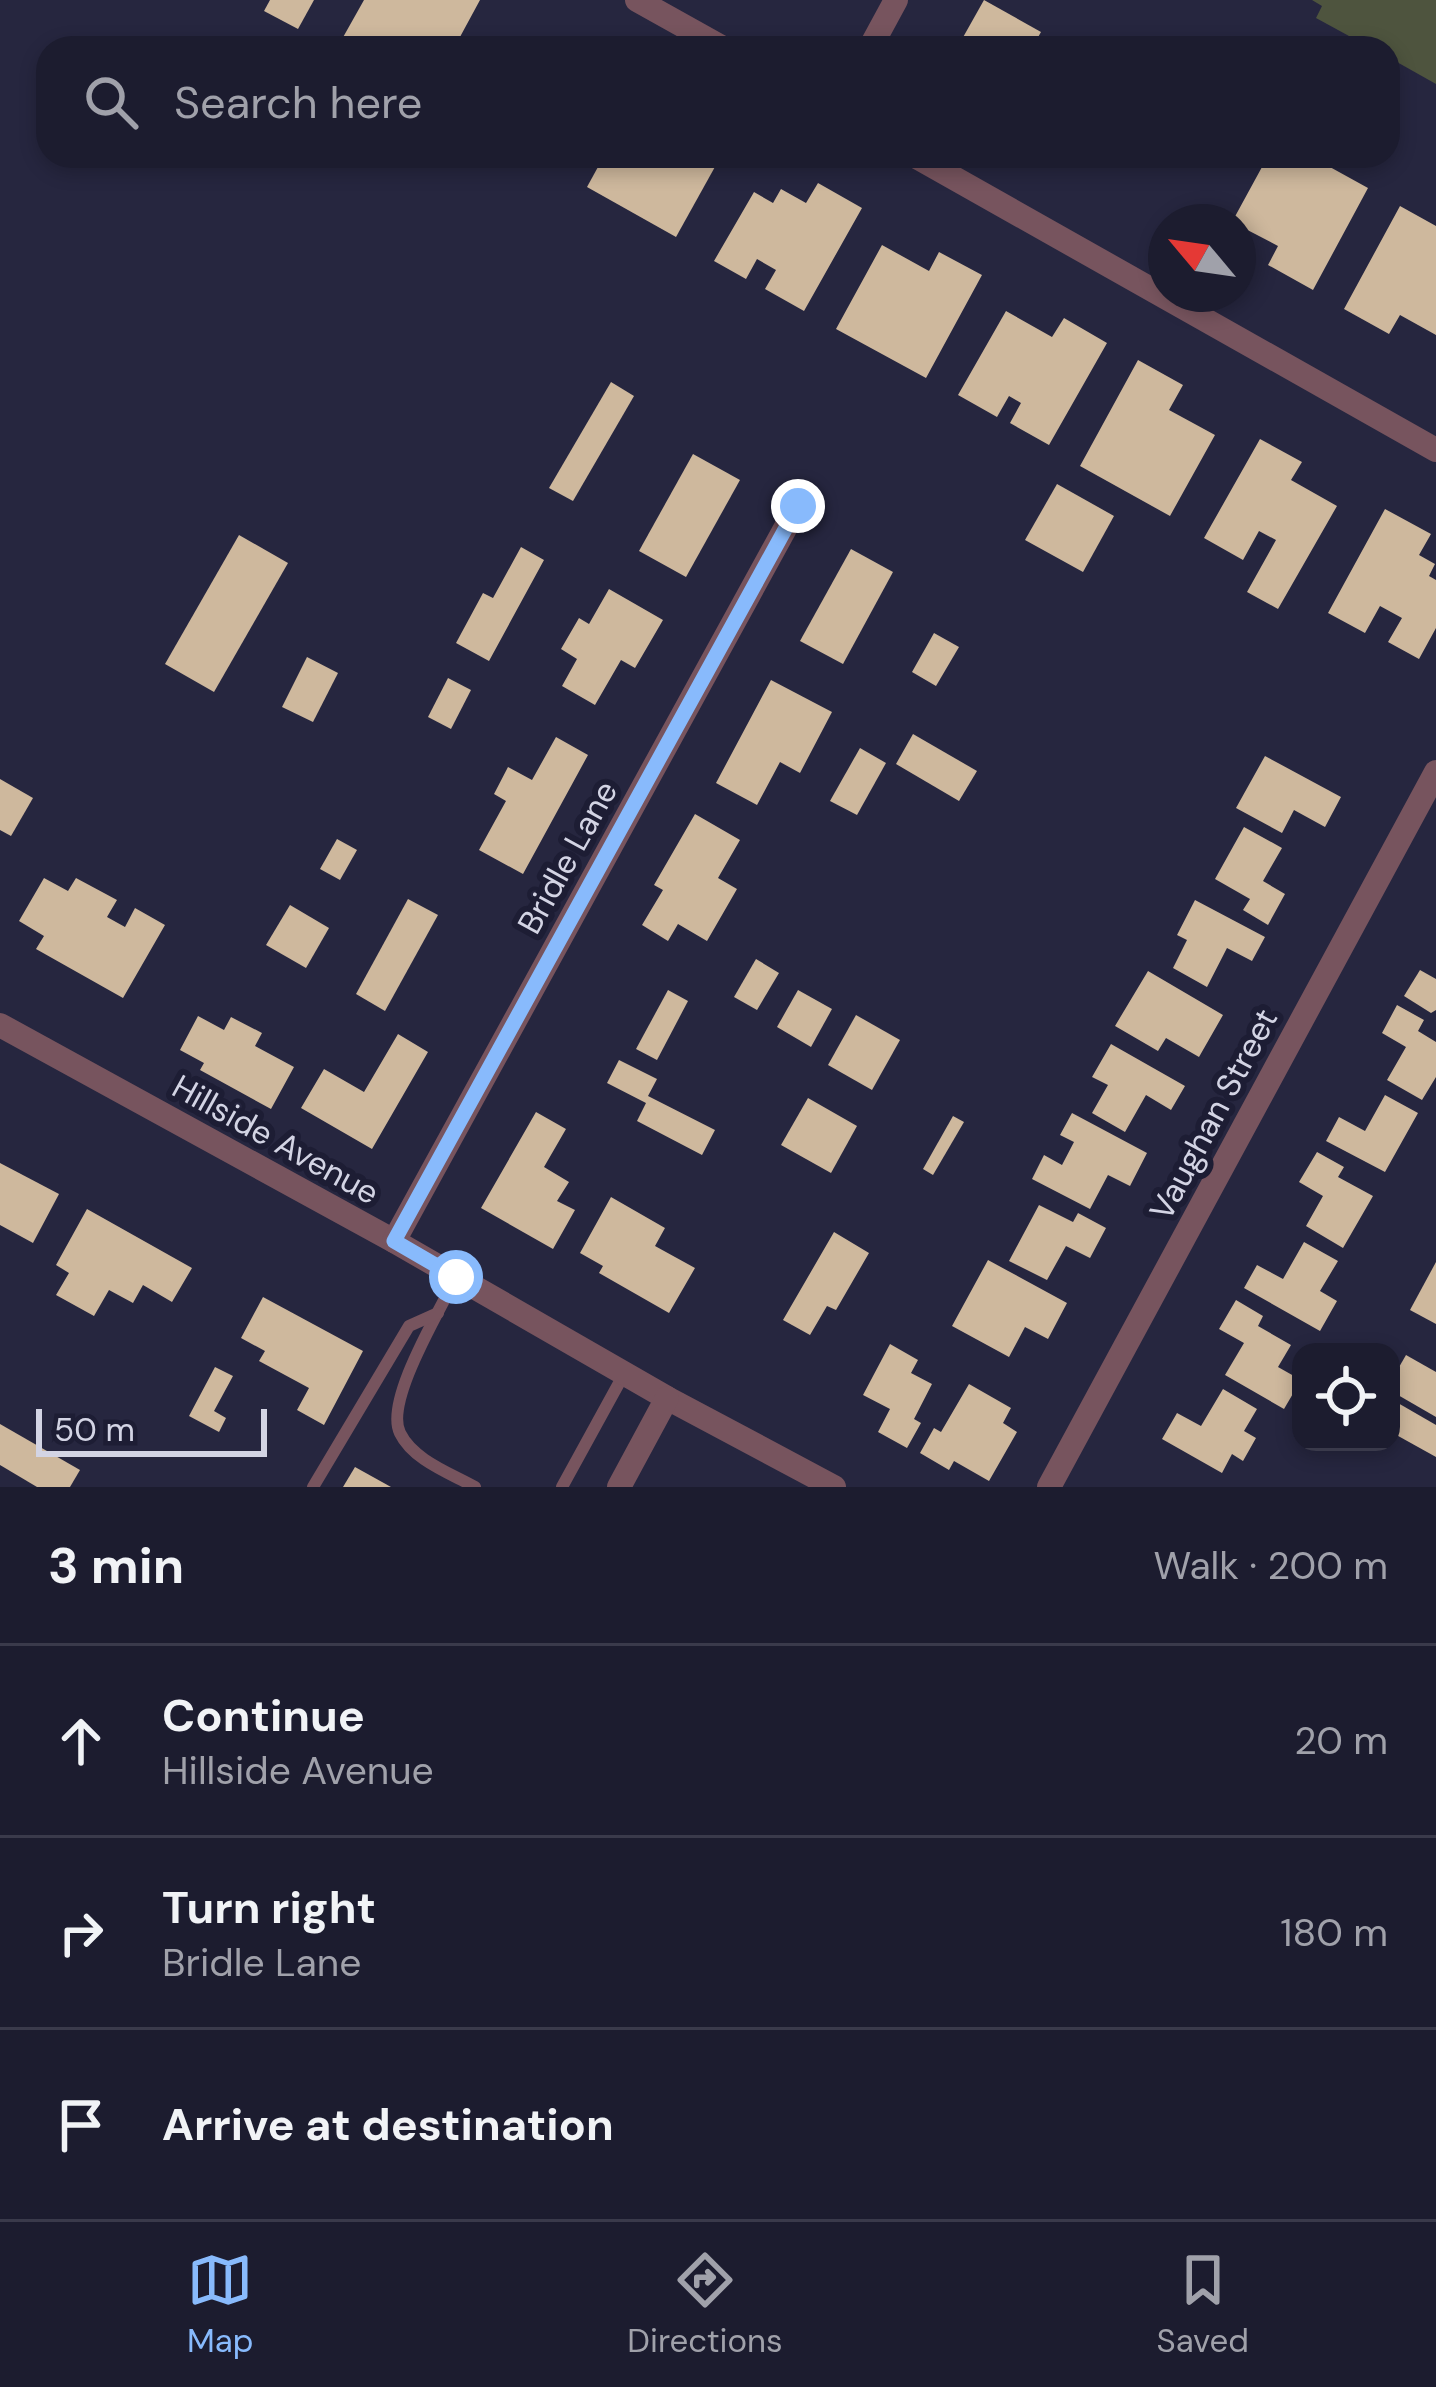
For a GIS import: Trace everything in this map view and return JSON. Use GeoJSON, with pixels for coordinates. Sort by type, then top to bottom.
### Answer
{"type":"FeatureCollection","features":[{"type":"Feature","properties":{"kind":"street"},"geometry":{"type":"LineString","coordinates":[[638,0],[702,36]]}},
{"type":"Feature","properties":{"kind":"street"},"geometry":{"type":"LineString","coordinates":[[876,36],[896,0]]}},
{"type":"Feature","properties":{"kind":"street"},"geometry":{"type":"LineString","coordinates":[[936,168],[1436,450]]}},
{"type":"Feature","properties":{"kind":"street","name":"Bridle Lane"},"geometry":{"type":"LineString","coordinates":[[394,1241],[798,506]]}},
{"type":"Feature","properties":{"kind":"street","name":"Vaughan Street"},"geometry":{"type":"LineString","coordinates":[[1049,1487],[1436,772]]}},
{"type":"Feature","properties":{"kind":"street","name":"Hillside Avenue"},"geometry":{"type":"LineString","coordinates":[[0,1025],[834,1487]]}},
{"type":"Feature","properties":{"kind":"street"},"geometry":{"type":"LineString","coordinates":[[619,1487],[667,1398]]}},
{"type":"Feature","properties":{"kind":"lane"},"geometry":{"type":"LineString","coordinates":[[456,1277],[403,1388],[396,1421],[401,1436],[418,1454],[476,1487]]}},
{"type":"Feature","properties":{"kind":"lane"},"geometry":{"type":"LineString","coordinates":[[313,1487],[409,1326],[439,1312]]}},
{"type":"Feature","properties":{"kind":"lane"},"geometry":{"type":"LineString","coordinates":[[562,1487],[624,1374]]}},
{"type":"Feature","properties":{"kind":"green space"},"geometry":{"type":"Polygon","coordinates":[[[1312,0],[1436,0],[1436,84],[1400,64],[1400,36],[1349,36],[1316,18],[1322,6],[1312,0]]]}},
{"type":"Feature","properties":{"kind":"building"},"geometry":{"type":"Polygon","coordinates":[[[270,0],[314,0],[298,29],[264,11],[270,0]]]}},
{"type":"Feature","properties":{"kind":"building"},"geometry":{"type":"Polygon","coordinates":[[[364,0],[480,0],[460,36],[344,36],[364,0]]]}},
{"type":"Feature","properties":{"kind":"building"},"geometry":{"type":"Polygon","coordinates":[[[984,0],[1041,32],[1039,36],[964,36],[984,0]]]}},
{"type":"Feature","properties":{"kind":"building"},"geometry":{"type":"Polygon","coordinates":[[[597,168],[714,168],[676,237],[587,187],[597,168]]]}},
{"type":"Feature","properties":{"kind":"building"},"geometry":{"type":"Polygon","coordinates":[[[1261,168],[1332,168],[1368,188],[1313,290],[1268,265],[1278,246],[1256,235],[1256,204],[1242,204],[1261,168]]]}},
{"type":"Feature","properties":{"kind":"building"},"geometry":{"type":"Polygon","coordinates":[[[818,183],[862,208],[804,311],[765,289],[776,270],[757,259],[746,279],[714,261],[754,192],[773,203],[781,189],[806,203],[818,183]]]}},
{"type":"Feature","properties":{"kind":"building"},"geometry":{"type":"Polygon","coordinates":[[[1400,206],[1436,226],[1436,335],[1400,315],[1389,334],[1344,309],[1400,206]]]}},
{"type":"Feature","properties":{"kind":"building"},"geometry":{"type":"Polygon","coordinates":[[[882,245],[929,271],[939,252],[982,275],[926,378],[836,329],[882,245]]]}},
{"type":"Feature","properties":{"kind":"building"},"geometry":{"type":"Polygon","coordinates":[[[1006,311],[1052,337],[1064,318],[1107,343],[1049,445],[1010,423],[1021,403],[1009,396],[997,417],[958,395],[1006,311]]]}},
{"type":"Feature","properties":{"kind":"building"},"geometry":{"type":"Polygon","coordinates":[[[1138,360],[1183,385],[1169,410],[1215,435],[1170,516],[1080,466],[1138,360]]]}},
{"type":"Feature","properties":{"kind":"building"},"geometry":{"type":"Polygon","coordinates":[[[611,382],[634,396],[573,501],[549,488],[611,382]]]}},
{"type":"Feature","properties":{"kind":"building"},"geometry":{"type":"Polygon","coordinates":[[[1260,439],[1302,462],[1291,480],[1337,506],[1278,609],[1247,592],[1276,540],[1259,531],[1243,560],[1204,538],[1260,439]]]}},
{"type":"Feature","properties":{"kind":"building"},"geometry":{"type":"Polygon","coordinates":[[[693,454],[740,480],[686,577],[639,551],[693,454]]]}},
{"type":"Feature","properties":{"kind":"building"},"geometry":{"type":"Polygon","coordinates":[[[1057,484],[1114,516],[1083,572],[1025,540],[1057,484]]]}},
{"type":"Feature","properties":{"kind":"building"},"geometry":{"type":"Polygon","coordinates":[[[1385,509],[1431,534],[1419,555],[1435,564],[1429,576],[1436,580],[1436,628],[1419,659],[1388,642],[1402,618],[1380,606],[1365,633],[1328,613],[1385,509]]]}},
{"type":"Feature","properties":{"kind":"building"},"geometry":{"type":"Polygon","coordinates":[[[239,535],[288,563],[214,692],[165,664],[239,535]]]}},
{"type":"Feature","properties":{"kind":"building"},"geometry":{"type":"Polygon","coordinates":[[[521,547],[544,560],[489,661],[456,643],[483,593],[493,598],[521,547]]]}},
{"type":"Feature","properties":{"kind":"building"},"geometry":{"type":"Polygon","coordinates":[[[851,549],[893,572],[843,664],[800,641],[851,549]]]}},
{"type":"Feature","properties":{"kind":"building"},"geometry":{"type":"Polygon","coordinates":[[[609,589],[663,620],[635,668],[621,660],[595,705],[562,686],[577,659],[561,649],[579,618],[589,624],[609,589]]]}},
{"type":"Feature","properties":{"kind":"building"},"geometry":{"type":"Polygon","coordinates":[[[934,633],[959,647],[936,686],[912,672],[934,633]]]}},
{"type":"Feature","properties":{"kind":"building"},"geometry":{"type":"Polygon","coordinates":[[[307,657],[338,673],[313,722],[282,707],[307,657]]]}},
{"type":"Feature","properties":{"kind":"building"},"geometry":{"type":"Polygon","coordinates":[[[448,678],[471,690],[451,729],[428,717],[448,678]]]}},
{"type":"Feature","properties":{"kind":"building"},"geometry":{"type":"Polygon","coordinates":[[[771,680],[832,712],[800,773],[780,762],[757,805],[716,783],[771,680]]]}},
{"type":"Feature","properties":{"kind":"building"},"geometry":{"type":"Polygon","coordinates":[[[913,734],[977,771],[959,801],[896,764],[913,734]]]}},
{"type":"Feature","properties":{"kind":"building"},"geometry":{"type":"Polygon","coordinates":[[[556,737],[588,755],[523,874],[479,850],[506,801],[494,794],[508,767],[532,780],[556,737]]]}},
{"type":"Feature","properties":{"kind":"building"},"geometry":{"type":"Polygon","coordinates":[[[860,748],[886,763],[857,815],[830,801],[860,748]]]}},
{"type":"Feature","properties":{"kind":"building"},"geometry":{"type":"Polygon","coordinates":[[[1265,756],[1341,797],[1325,827],[1294,810],[1282,833],[1236,808],[1265,756]]]}},
{"type":"Feature","properties":{"kind":"building"},"geometry":{"type":"Polygon","coordinates":[[[0,779],[33,798],[11,836],[0,830],[0,779]]]}},
{"type":"Feature","properties":{"kind":"building"},"geometry":{"type":"Polygon","coordinates":[[[695,814],[740,840],[718,878],[737,889],[707,941],[678,924],[668,941],[642,925],[663,890],[654,885],[695,814]]]}},
{"type":"Feature","properties":{"kind":"building"},"geometry":{"type":"Polygon","coordinates":[[[1244,827],[1282,848],[1263,881],[1285,894],[1268,925],[1243,910],[1250,899],[1215,879],[1244,827]]]}},
{"type":"Feature","properties":{"kind":"building"},"geometry":{"type":"Polygon","coordinates":[[[337,839],[357,850],[340,880],[320,869],[337,839]]]}},
{"type":"Feature","properties":{"kind":"building"},"geometry":{"type":"Polygon","coordinates":[[[44,878],[68,891],[76,878],[117,900],[107,917],[125,927],[135,908],[165,925],[123,998],[36,949],[44,936],[19,921],[44,878]]]}},
{"type":"Feature","properties":{"kind":"building"},"geometry":{"type":"Polygon","coordinates":[[[408,899],[438,915],[385,1011],[356,994],[408,899]]]}},
{"type":"Feature","properties":{"kind":"building"},"geometry":{"type":"Polygon","coordinates":[[[1195,900],[1265,937],[1252,961],[1227,948],[1207,987],[1173,968],[1187,940],[1177,935],[1195,900]]]}},
{"type":"Feature","properties":{"kind":"building"},"geometry":{"type":"Polygon","coordinates":[[[290,905],[329,928],[306,968],[266,945],[290,905]]]}},
{"type":"Feature","properties":{"kind":"building"},"geometry":{"type":"Polygon","coordinates":[[[756,959],[779,973],[757,1010],[734,997],[756,959]]]}},
{"type":"Feature","properties":{"kind":"building"},"geometry":{"type":"Polygon","coordinates":[[[1420,970],[1436,979],[1436,1010],[1431,1013],[1404,996],[1420,970]]]}},
{"type":"Feature","properties":{"kind":"building"},"geometry":{"type":"Polygon","coordinates":[[[1148,971],[1223,1015],[1199,1057],[1166,1038],[1158,1051],[1115,1026],[1148,971]]]}},
{"type":"Feature","properties":{"kind":"building"},"geometry":{"type":"Polygon","coordinates":[[[668,990],[688,1001],[657,1060],[636,1049],[668,990]]]}},
{"type":"Feature","properties":{"kind":"building"},"geometry":{"type":"Polygon","coordinates":[[[798,990],[832,1009],[811,1047],[777,1027],[798,990]]]}},
{"type":"Feature","properties":{"kind":"building"},"geometry":{"type":"Polygon","coordinates":[[[1397,1005],[1424,1020],[1418,1031],[1436,1042],[1436,1077],[1422,1100],[1387,1080],[1406,1047],[1382,1033],[1397,1005]]]}},
{"type":"Feature","properties":{"kind":"building"},"geometry":{"type":"Polygon","coordinates":[[[856,1015],[900,1040],[872,1090],[828,1065],[856,1015]]]}},
{"type":"Feature","properties":{"kind":"building"},"geometry":{"type":"Polygon","coordinates":[[[198,1016],[224,1030],[231,1017],[262,1033],[255,1046],[294,1067],[271,1109],[200,1070],[204,1063],[180,1050],[198,1016]]]}},
{"type":"Feature","properties":{"kind":"building"},"geometry":{"type":"Polygon","coordinates":[[[398,1034],[428,1052],[372,1149],[301,1108],[324,1069],[364,1092],[398,1034]]]}},
{"type":"Feature","properties":{"kind":"building"},"geometry":{"type":"Polygon","coordinates":[[[1111,1044],[1185,1086],[1171,1110],[1146,1095],[1125,1132],[1092,1113],[1108,1085],[1092,1077],[1111,1044]]]}},
{"type":"Feature","properties":{"kind":"building"},"geometry":{"type":"Polygon","coordinates":[[[619,1060],[657,1079],[648,1096],[715,1130],[702,1155],[637,1121],[646,1103],[607,1083],[619,1060]]]}},
{"type":"Feature","properties":{"kind":"building"},"geometry":{"type":"Polygon","coordinates":[[[1385,1095],[1418,1113],[1385,1172],[1326,1141],[1339,1117],[1365,1131],[1385,1095]]]}},
{"type":"Feature","properties":{"kind":"building"},"geometry":{"type":"Polygon","coordinates":[[[808,1098],[857,1126],[831,1173],[781,1145],[808,1098]]]}},
{"type":"Feature","properties":{"kind":"building"},"geometry":{"type":"Polygon","coordinates":[[[536,1112],[566,1129],[544,1167],[569,1182],[557,1201],[575,1210],[553,1249],[481,1208],[536,1112]]]}},
{"type":"Feature","properties":{"kind":"building"},"geometry":{"type":"Polygon","coordinates":[[[1072,1113],[1147,1153],[1130,1186],[1108,1175],[1090,1209],[1032,1179],[1044,1155],[1062,1165],[1074,1142],[1060,1135],[1072,1113]]]}},
{"type":"Feature","properties":{"kind":"building"},"geometry":{"type":"Polygon","coordinates":[[[953,1116],[964,1122],[933,1175],[923,1169],[953,1116]]]}},
{"type":"Feature","properties":{"kind":"building"},"geometry":{"type":"Polygon","coordinates":[[[1317,1152],[1344,1167],[1338,1177],[1373,1196],[1343,1248],[1306,1226],[1323,1196],[1299,1182],[1317,1152]]]}},
{"type":"Feature","properties":{"kind":"building"},"geometry":{"type":"Polygon","coordinates":[[[0,1163],[59,1194],[33,1243],[0,1225],[0,1163]]]}},
{"type":"Feature","properties":{"kind":"building"},"geometry":{"type":"Polygon","coordinates":[[[611,1197],[665,1228],[655,1246],[695,1268],[669,1313],[599,1273],[603,1266],[580,1253],[611,1197]]]}},
{"type":"Feature","properties":{"kind":"building"},"geometry":{"type":"Polygon","coordinates":[[[1039,1205],[1073,1222],[1078,1213],[1106,1228],[1090,1258],[1066,1246],[1047,1280],[1009,1261],[1039,1205]]]}},
{"type":"Feature","properties":{"kind":"building"},"geometry":{"type":"Polygon","coordinates":[[[87,1209],[192,1268],[172,1302],[143,1285],[133,1303],[109,1290],[94,1316],[56,1295],[69,1273],[56,1265],[87,1209]]]}},
{"type":"Feature","properties":{"kind":"building"},"geometry":{"type":"Polygon","coordinates":[[[834,1232],[869,1253],[836,1310],[827,1306],[810,1335],[783,1320],[834,1232]]]}},
{"type":"Feature","properties":{"kind":"building"},"geometry":{"type":"Polygon","coordinates":[[[1304,1242],[1338,1261],[1320,1291],[1337,1301],[1320,1331],[1244,1288],[1257,1265],[1283,1279],[1304,1242]]]}},
{"type":"Feature","properties":{"kind":"building"},"geometry":{"type":"Polygon","coordinates":[[[988,1260],[1067,1303],[1048,1339],[1025,1327],[1009,1357],[952,1326],[988,1260]]]}},
{"type":"Feature","properties":{"kind":"building"},"geometry":{"type":"Polygon","coordinates":[[[1436,1262],[1436,1324],[1410,1310],[1436,1262]]]}},
{"type":"Feature","properties":{"kind":"building"},"geometry":{"type":"Polygon","coordinates":[[[263,1297],[363,1351],[324,1425],[297,1410],[309,1388],[259,1361],[265,1351],[241,1338],[263,1297]]]}},
{"type":"Feature","properties":{"kind":"building"},"geometry":{"type":"Polygon","coordinates":[[[1236,1300],[1263,1316],[1258,1326],[1291,1345],[1278,1367],[1292,1375],[1292,1395],[1284,1409],[1225,1375],[1244,1343],[1219,1329],[1236,1300]]]}},
{"type":"Feature","properties":{"kind":"building"},"geometry":{"type":"Polygon","coordinates":[[[890,1344],[918,1360],[911,1373],[932,1384],[914,1419],[921,1423],[907,1448],[878,1432],[890,1409],[863,1395],[890,1344]]]}},
{"type":"Feature","properties":{"kind":"building"},"geometry":{"type":"Polygon","coordinates":[[[1406,1355],[1436,1372],[1436,1417],[1400,1396],[1400,1365],[1406,1355]]]}},
{"type":"Feature","properties":{"kind":"building"},"geometry":{"type":"Polygon","coordinates":[[[215,1367],[233,1376],[214,1411],[226,1418],[219,1432],[189,1416],[215,1367]]]}},
{"type":"Feature","properties":{"kind":"building"},"geometry":{"type":"Polygon","coordinates":[[[969,1384],[1011,1408],[1003,1423],[1017,1432],[989,1481],[954,1461],[949,1470],[920,1453],[934,1428],[941,1432],[969,1384]]]}},
{"type":"Feature","properties":{"kind":"building"},"geometry":{"type":"Polygon","coordinates":[[[1223,1389],[1257,1409],[1244,1431],[1256,1438],[1243,1461],[1232,1454],[1222,1473],[1162,1439],[1177,1413],[1201,1426],[1223,1389]]]}},
{"type":"Feature","properties":{"kind":"building"},"geometry":{"type":"Polygon","coordinates":[[[1400,1404],[1436,1425],[1436,1457],[1400,1437],[1400,1404]]]}},
{"type":"Feature","properties":{"kind":"building"},"geometry":{"type":"Polygon","coordinates":[[[0,1424],[80,1470],[70,1487],[37,1487],[0,1465],[0,1424]]]}},
{"type":"Feature","properties":{"kind":"building"},"geometry":{"type":"Polygon","coordinates":[[[355,1467],[391,1487],[343,1487],[355,1467]]]}},
{"type":"Feature","properties":{"kind":"route"},"geometry":{"type":"LineString","coordinates":[[456,1277],[394,1241],[798,506]]}}]}
